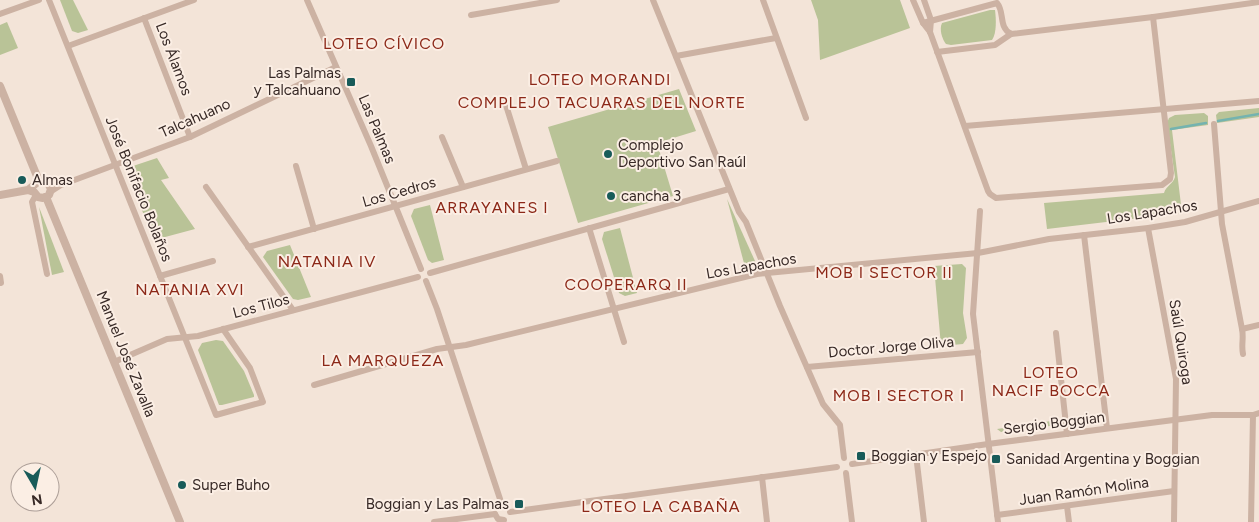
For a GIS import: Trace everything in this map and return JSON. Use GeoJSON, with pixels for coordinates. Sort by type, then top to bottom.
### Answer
{"type":"FeatureCollection","features":[{"type":"Feature","properties":{"kind":"street"},"geometry":{"type":"LineString","coordinates":[[0,14],[39,0]]}},
{"type":"Feature","properties":{"kind":"street","name":"José Bonifacio Bolaños"},"geometry":{"type":"LineString","coordinates":[[49,0],[216,414],[263,402],[250,368],[223,329]]}},
{"type":"Feature","properties":{"kind":"street"},"geometry":{"type":"LineString","coordinates":[[68,46],[194,0]]}},
{"type":"Feature","properties":{"kind":"street","name":"Las Palmas"},"geometry":{"type":"LineString","coordinates":[[307,0],[421,269]]}},
{"type":"Feature","properties":{"kind":"street"},"geometry":{"type":"LineString","coordinates":[[505,0],[507,9]]}},
{"type":"Feature","properties":{"kind":"street"},"geometry":{"type":"LineString","coordinates":[[471,15],[557,0]]}},
{"type":"Feature","properties":{"kind":"street"},"geometry":{"type":"LineString","coordinates":[[653,0],[729,189],[739,212],[746,222],[823,404],[840,424],[844,458]]}},
{"type":"Feature","properties":{"kind":"street"},"geometry":{"type":"LineString","coordinates":[[762,0],[806,118]]}},
{"type":"Feature","properties":{"kind":"street"},"geometry":{"type":"LineString","coordinates":[[913,0],[938,52],[988,191],[996,198],[1165,183],[1171,176],[1153,17]]}},
{"type":"Feature","properties":{"kind":"street"},"geometry":{"type":"LineString","coordinates":[[924,0],[931,20],[930,32]]}},
{"type":"Feature","properties":{"kind":"street"},"geometry":{"type":"LineString","coordinates":[[938,52],[995,45],[1011,34],[1259,2]]}},
{"type":"Feature","properties":{"kind":"street"},"geometry":{"type":"LineString","coordinates":[[923,23],[997,3],[1000,8],[1003,27],[1011,34]]}},
{"type":"Feature","properties":{"kind":"street","name":"Los Álamos"},"geometry":{"type":"LineString","coordinates":[[144,18],[190,137]]}},
{"type":"Feature","properties":{"kind":"street"},"geometry":{"type":"LineString","coordinates":[[676,56],[776,38]]}},
{"type":"Feature","properties":{"kind":"street","name":"Talcahuano"},"geometry":{"type":"LineString","coordinates":[[49,192],[61,185],[190,137],[336,67]]}},
{"type":"Feature","properties":{"kind":"street"},"geometry":{"type":"LineString","coordinates":[[0,86],[34,188],[41,198],[49,192],[46,182],[34,188],[0,195]]}},
{"type":"Feature","properties":{"kind":"street"},"geometry":{"type":"LineString","coordinates":[[965,126],[1259,101]]}},
{"type":"Feature","properties":{"kind":"street"},"geometry":{"type":"LineString","coordinates":[[505,102],[526,169]]}},
{"type":"Feature","properties":{"kind":"street"},"geometry":{"type":"LineString","coordinates":[[1214,124],[1222,224],[1243,335],[1241,344],[1243,354]]}},
{"type":"Feature","properties":{"kind":"street"},"geometry":{"type":"LineString","coordinates":[[442,137],[463,187]]}},
{"type":"Feature","properties":{"kind":"street","name":"Los Cedros"},"geometry":{"type":"LineString","coordinates":[[248,247],[557,161]]}},
{"type":"Feature","properties":{"kind":"street"},"geometry":{"type":"LineString","coordinates":[[296,166],[314,229]]}},
{"type":"Feature","properties":{"kind":"street"},"geometry":{"type":"LineString","coordinates":[[206,186],[293,310]]}},
{"type":"Feature","properties":{"kind":"street"},"geometry":{"type":"LineString","coordinates":[[34,188],[32,202],[47,274]]}},
{"type":"Feature","properties":{"kind":"street"},"geometry":{"type":"LineString","coordinates":[[430,273],[729,189]]}},
{"type":"Feature","properties":{"kind":"street","name":"Manuel José Zavalla"},"geometry":{"type":"LineString","coordinates":[[49,192],[114,362],[180,522]]}},
{"type":"Feature","properties":{"kind":"street","name":"Los Lapachos"},"geometry":{"type":"LineString","coordinates":[[314,385],[437,350],[767,273],[978,253],[1050,239],[1185,222],[1259,201]]}},
{"type":"Feature","properties":{"kind":"street"},"geometry":{"type":"LineString","coordinates":[[980,210],[973,314],[998,518]]}},
{"type":"Feature","properties":{"kind":"street"},"geometry":{"type":"LineString","coordinates":[[589,228],[624,342]]}},
{"type":"Feature","properties":{"kind":"street","name":"Saúl Quiroga"},"geometry":{"type":"LineString","coordinates":[[1148,228],[1176,379],[1174,522]]}},
{"type":"Feature","properties":{"kind":"street"},"geometry":{"type":"LineString","coordinates":[[1084,235],[1107,428]]}},
{"type":"Feature","properties":{"kind":"street"},"geometry":{"type":"LineString","coordinates":[[160,276],[213,261]]}},
{"type":"Feature","properties":{"kind":"street"},"geometry":{"type":"LineString","coordinates":[[426,281],[418,277],[418,272],[421,269],[427,270],[430,273]]}},
{"type":"Feature","properties":{"kind":"street"},"geometry":{"type":"LineString","coordinates":[[426,281],[430,277],[430,273]]}},
{"type":"Feature","properties":{"kind":"street","name":"Los Tilos"},"geometry":{"type":"LineString","coordinates":[[114,362],[167,339],[198,336],[418,277]]}},
{"type":"Feature","properties":{"kind":"street"},"geometry":{"type":"LineString","coordinates":[[426,281],[502,505],[506,506],[510,512]]}},
{"type":"Feature","properties":{"kind":"street"},"geometry":{"type":"LineString","coordinates":[[1242,329],[1259,325]]}},
{"type":"Feature","properties":{"kind":"street"},"geometry":{"type":"LineString","coordinates":[[1056,333],[1067,434]]}},
{"type":"Feature","properties":{"kind":"street","name":"Doctor Jorge Oliva"},"geometry":{"type":"LineString","coordinates":[[807,367],[978,352]]}},
{"type":"Feature","properties":{"kind":"street"},"geometry":{"type":"LineString","coordinates":[[1252,522],[1255,500],[1256,414]]}},
{"type":"Feature","properties":{"kind":"street","name":"Sergio Boggian"},"geometry":{"type":"LineString","coordinates":[[852,464],[1212,415],[1256,414]]}},
{"type":"Feature","properties":{"kind":"street"},"geometry":{"type":"LineString","coordinates":[[916,455],[924,522]]}},
{"type":"Feature","properties":{"kind":"street"},"geometry":{"type":"LineString","coordinates":[[844,458],[850,460],[852,464],[851,470],[846,473],[840,472],[837,466],[839,460],[844,458]]}},
{"type":"Feature","properties":{"kind":"street"},"geometry":{"type":"LineString","coordinates":[[510,512],[837,466]]}},
{"type":"Feature","properties":{"kind":"street"},"geometry":{"type":"LineString","coordinates":[[846,473],[852,522]]}},
{"type":"Feature","properties":{"kind":"street"},"geometry":{"type":"LineString","coordinates":[[762,477],[767,522]]}},
{"type":"Feature","properties":{"kind":"street","name":"Juan Ramón Molina"},"geometry":{"type":"LineString","coordinates":[[998,518],[1174,491]]}},
{"type":"Feature","properties":{"kind":"street"},"geometry":{"type":"LineString","coordinates":[[495,514],[497,508],[502,505]]}},
{"type":"Feature","properties":{"kind":"street"},"geometry":{"type":"LineString","coordinates":[[1067,506],[1069,522]]}},
{"type":"Feature","properties":{"kind":"street"},"geometry":{"type":"LineString","coordinates":[[495,514],[498,519],[504,521],[509,517],[510,512]]}},
{"type":"Feature","properties":{"kind":"street"},"geometry":{"type":"LineString","coordinates":[[434,522],[495,514]]}},
{"type":"Feature","properties":{"kind":"green space"},"geometry":{"type":"Polygon","coordinates":[[[60,0],[73,0],[88,30],[78,33],[72,31],[60,0]]]}},
{"type":"Feature","properties":{"kind":"green space"},"geometry":{"type":"Polygon","coordinates":[[[811,0],[900,0],[910,28],[820,60],[818,20],[811,0]]]}},
{"type":"Feature","properties":{"kind":"green space"},"geometry":{"type":"Polygon","coordinates":[[[995,10],[996,17],[992,40],[946,44],[941,34],[942,23],[995,10]]]}},
{"type":"Feature","properties":{"kind":"green space"},"geometry":{"type":"Polygon","coordinates":[[[7,22],[18,48],[0,55],[0,25],[7,22]]]}},
{"type":"Feature","properties":{"kind":"green space","name":"Complejo Deportivo San Raúl"},"geometry":{"type":"Polygon","coordinates":[[[679,89],[696,131],[657,143],[673,196],[578,223],[548,127],[679,89]]]}},
{"type":"Feature","properties":{"kind":"green space"},"geometry":{"type":"Polygon","coordinates":[[[1259,108],[1259,117],[1217,123],[1216,115],[1219,112],[1259,108]]]}},
{"type":"Feature","properties":{"kind":"green space"},"geometry":{"type":"Polygon","coordinates":[[[1204,113],[1208,116],[1208,125],[1172,130],[1182,213],[1047,229],[1044,203],[1164,193],[1175,177],[1167,123],[1169,118],[1175,115],[1204,113]]]}},
{"type":"Feature","properties":{"kind":"green space"},"geometry":{"type":"Polygon","coordinates":[[[157,158],[169,178],[161,180],[195,229],[154,240],[127,173],[130,167],[157,158]]]}},
{"type":"Feature","properties":{"kind":"green space"},"geometry":{"type":"Polygon","coordinates":[[[727,199],[755,261],[753,265],[745,267],[727,199]]]}},
{"type":"Feature","properties":{"kind":"green space"},"geometry":{"type":"Polygon","coordinates":[[[430,205],[444,260],[432,263],[428,260],[411,216],[414,209],[430,205]]]}},
{"type":"Feature","properties":{"kind":"green space"},"geometry":{"type":"Polygon","coordinates":[[[39,207],[64,272],[52,275],[39,207]]]}},
{"type":"Feature","properties":{"kind":"green space"},"geometry":{"type":"Polygon","coordinates":[[[620,228],[637,293],[625,296],[619,293],[602,239],[604,232],[620,228]]]}},
{"type":"Feature","properties":{"kind":"green space"},"geometry":{"type":"Polygon","coordinates":[[[290,245],[311,297],[298,300],[293,299],[263,257],[267,251],[290,245]]]}},
{"type":"Feature","properties":{"kind":"green space"},"geometry":{"type":"Polygon","coordinates":[[[962,264],[966,268],[963,313],[967,338],[963,344],[941,346],[934,266],[962,264]]]}},
{"type":"Feature","properties":{"kind":"green space"},"geometry":{"type":"Polygon","coordinates":[[[216,340],[223,341],[244,371],[254,397],[219,405],[198,350],[202,343],[216,340]]]}},
{"type":"Feature","properties":{"kind":"green space"},"geometry":{"type":"Polygon","coordinates":[[[1058,420],[1058,425],[1001,432],[997,429],[1058,420]]]}},
{"type":"Feature","properties":{"kind":"waterway"},"geometry":{"type":"LineString","coordinates":[[1218,121],[1259,114]]}},
{"type":"Feature","properties":{"kind":"waterway"},"geometry":{"type":"LineString","coordinates":[[1171,129],[1206,123]]}},
{"type":"Feature","properties":{"kind":"place","name":"Las Palmas y Talcahuano"},"geometry":{"type":"Point","coordinates":[351,82]}},
{"type":"Feature","properties":{"kind":"place","name":"Complejo Deportivo San Raúl"},"geometry":{"type":"Point","coordinates":[608,154]}},
{"type":"Feature","properties":{"kind":"place","name":"Almas"},"geometry":{"type":"Point","coordinates":[22,180]}},
{"type":"Feature","properties":{"kind":"place","name":"cancha 3"},"geometry":{"type":"Point","coordinates":[611,196]}},
{"type":"Feature","properties":{"kind":"place","name":"Boggian y Espejo"},"geometry":{"type":"Point","coordinates":[861,456]}},
{"type":"Feature","properties":{"kind":"place","name":"Sanidad Argentina y Boggian"},"geometry":{"type":"Point","coordinates":[996,459]}},
{"type":"Feature","properties":{"kind":"place","name":"Super Buho"},"geometry":{"type":"Point","coordinates":[182,485]}},
{"type":"Feature","properties":{"kind":"place","name":"Boggian y Las Palmas"},"geometry":{"type":"Point","coordinates":[519,504]}},
{"type":"Feature","properties":{"kind":"district","name":"LOTEO CÍVICO"},"geometry":{"type":"Point","coordinates":[384,43]}},
{"type":"Feature","properties":{"kind":"district","name":"LOTEO MORANDI"},"geometry":{"type":"Point","coordinates":[600,79]}},
{"type":"Feature","properties":{"kind":"district","name":"COMPLEJO TACUARAS DEL NORTE"},"geometry":{"type":"Point","coordinates":[602,102]}},
{"type":"Feature","properties":{"kind":"district","name":"ARRAYANES I"},"geometry":{"type":"Point","coordinates":[492,207]}},
{"type":"Feature","properties":{"kind":"district","name":"NATANIA IV"},"geometry":{"type":"Point","coordinates":[327,261]}},
{"type":"Feature","properties":{"kind":"district","name":"MOB I SECTOR II"},"geometry":{"type":"Point","coordinates":[884,272]}},
{"type":"Feature","properties":{"kind":"district","name":"COOPERARQ II"},"geometry":{"type":"Point","coordinates":[626,284]}},
{"type":"Feature","properties":{"kind":"district","name":"NATANIA XVI"},"geometry":{"type":"Point","coordinates":[190,289]}},
{"type":"Feature","properties":{"kind":"district","name":"LA MARQUEZA"},"geometry":{"type":"Point","coordinates":[383,360]}},
{"type":"Feature","properties":{"kind":"district","name":"LOTEO NACIF BOCCA"},"geometry":{"type":"Point","coordinates":[1051,381]}},
{"type":"Feature","properties":{"kind":"district","name":"MOB I SECTOR I"},"geometry":{"type":"Point","coordinates":[899,395]}},
{"type":"Feature","properties":{"kind":"district","name":"LOTEO LA CABAÑA"},"geometry":{"type":"Point","coordinates":[661,506]}}]}
